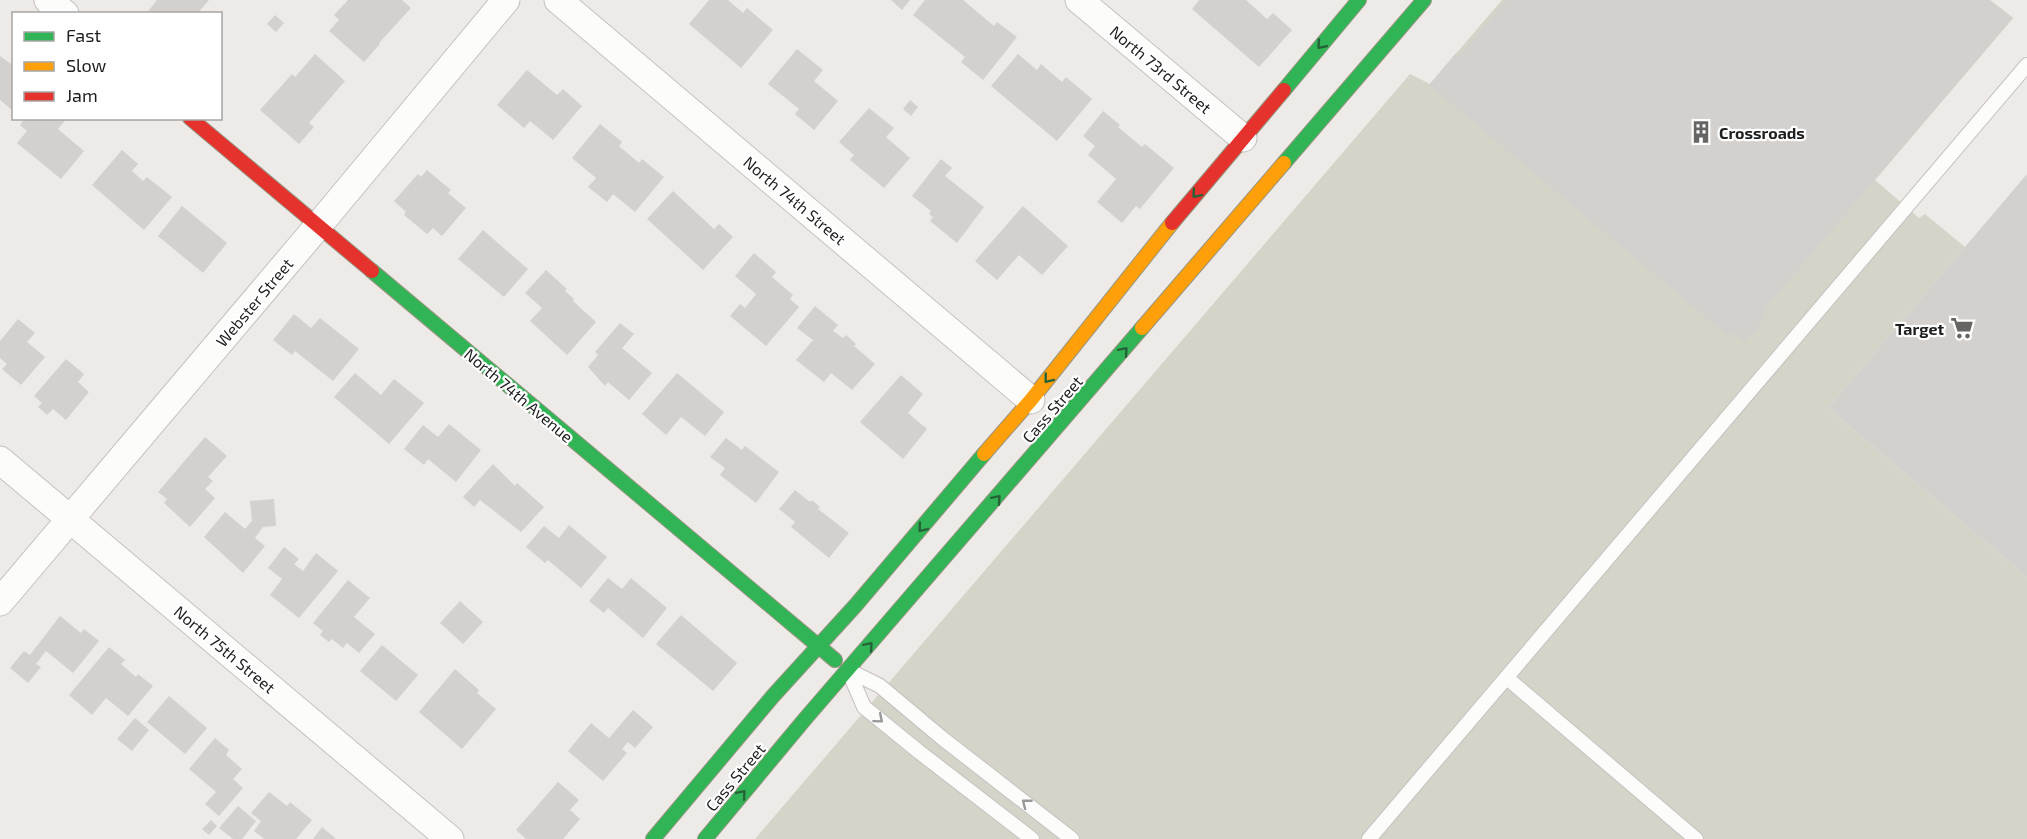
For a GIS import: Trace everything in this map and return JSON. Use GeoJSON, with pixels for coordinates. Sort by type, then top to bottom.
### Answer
{"type":"FeatureCollection","features":[{"type":"Feature","properties":{"kind":"main road","name":"Cass Street"},"geometry":{"type":"LineString","coordinates":[[653,839],[773,696],[819,646],[1031,399],[1158,239],[1359,0]]}},
{"type":"Feature","properties":{"kind":"main road","name":"Cass Street"},"geometry":{"type":"LineString","coordinates":[[705,839],[1424,0]]}},
{"type":"Feature","properties":{"kind":"main road","name":"North 74th Avenue"},"geometry":{"type":"LineString","coordinates":[[192,120],[848,670]]}},
{"type":"Feature","properties":{"kind":"street","name":"Webster Street"},"geometry":{"type":"LineString","coordinates":[[0,602],[506,0]]}},
{"type":"Feature","properties":{"kind":"street","name":"North 74th Street"},"geometry":{"type":"LineString","coordinates":[[558,0],[1031,399]]}},
{"type":"Feature","properties":{"kind":"street","name":"North 73rd Street"},"geometry":{"type":"LineString","coordinates":[[1079,0],[1243,138]]}},
{"type":"Feature","properties":{"kind":"street","name":"North 75th Street"},"geometry":{"type":"LineString","coordinates":[[0,460],[450,839]]}},
{"type":"Feature","properties":{"kind":"lane"},"geometry":{"type":"LineString","coordinates":[[1369,839],[2027,65]]}},
{"type":"Feature","properties":{"kind":"lane"},"geometry":{"type":"LineString","coordinates":[[848,670],[864,706],[1032,839]]}},
{"type":"Feature","properties":{"kind":"lane"},"geometry":{"type":"LineString","coordinates":[[848,670],[880,686],[942,738],[1072,839]]}},
{"type":"Feature","properties":{"kind":"lane"},"geometry":{"type":"LineString","coordinates":[[1507,678],[1696,839]]}},
{"type":"Feature","properties":{"kind":"shaded area"},"geometry":{"type":"Polygon","coordinates":[[[1502,0],[1990,0],[2013,18],[1875,180],[1919,218],[1925,214],[1965,247],[1828,408],[2027,577],[2027,839],[755,839],[1410,74],[1430,84],[1502,0]]]}},
{"type":"Feature","properties":{"kind":"building"},"geometry":{"type":"Polygon","coordinates":[[[157,0],[209,0],[199,12],[148,12],[157,0]]]}},
{"type":"Feature","properties":{"kind":"building"},"geometry":{"type":"Polygon","coordinates":[[[348,0],[402,0],[411,8],[364,62],[329,31],[339,20],[334,15],[348,0]]]}},
{"type":"Feature","properties":{"kind":"building"},"geometry":{"type":"Polygon","coordinates":[[[709,0],[728,0],[743,13],[747,8],[773,30],[741,68],[689,24],[709,0]]]}},
{"type":"Feature","properties":{"kind":"building"},"geometry":{"type":"Polygon","coordinates":[[[891,0],[910,0],[902,10],[891,0]]]}},
{"type":"Feature","properties":{"kind":"building"},"geometry":{"type":"Polygon","coordinates":[[[925,0],[963,0],[994,26],[997,22],[1017,37],[983,80],[961,62],[965,57],[913,15],[925,0]]]}},
{"type":"Feature","properties":{"kind":"building"},"geometry":{"type":"Polygon","coordinates":[[[1199,0],[1246,0],[1267,19],[1273,13],[1292,30],[1259,67],[1192,9],[1199,0]]]}},
{"type":"Feature","properties":{"kind":"building","name":"Crossroads"},"geometry":{"type":"Polygon","coordinates":[[[1507,0],[1990,0],[2013,18],[1764,310],[1767,312],[1754,335],[1750,333],[1745,342],[1733,332],[1729,337],[1429,85],[1456,53],[1459,56],[1507,0]]]}},
{"type":"Feature","properties":{"kind":"building"},"geometry":{"type":"Polygon","coordinates":[[[275,15],[284,23],[276,32],[267,24],[275,15]]]}},
{"type":"Feature","properties":{"kind":"building"},"geometry":{"type":"Polygon","coordinates":[[[797,49],[823,70],[814,81],[838,101],[814,130],[795,114],[799,109],[768,84],[797,49]]]}},
{"type":"Feature","properties":{"kind":"building"},"geometry":{"type":"Polygon","coordinates":[[[315,54],[345,81],[309,123],[314,127],[299,144],[260,110],[292,74],[295,77],[315,54]]]}},
{"type":"Feature","properties":{"kind":"building"},"geometry":{"type":"Polygon","coordinates":[[[1018,54],[1037,70],[1041,64],[1062,82],[1066,77],[1092,99],[1057,141],[991,86],[1018,54]]]}},
{"type":"Feature","properties":{"kind":"building"},"geometry":{"type":"Polygon","coordinates":[[[0,56],[12,65],[12,110],[0,100],[0,56]]]}},
{"type":"Feature","properties":{"kind":"building"},"geometry":{"type":"Polygon","coordinates":[[[527,70],[557,95],[563,89],[582,106],[553,140],[530,121],[524,128],[497,105],[527,70]]]}},
{"type":"Feature","properties":{"kind":"building"},"geometry":{"type":"Polygon","coordinates":[[[910,100],[918,107],[911,116],[903,109],[910,100]]]}},
{"type":"Feature","properties":{"kind":"building"},"geometry":{"type":"Polygon","coordinates":[[[869,108],[894,128],[886,137],[910,158],[884,188],[850,160],[854,155],[839,142],[869,108]]]}},
{"type":"Feature","properties":{"kind":"building"},"geometry":{"type":"Polygon","coordinates":[[[1103,111],[1142,147],[1145,144],[1174,168],[1140,209],[1136,206],[1122,223],[1097,202],[1116,179],[1088,155],[1095,146],[1083,136],[1103,111]]]}},
{"type":"Feature","properties":{"kind":"building"},"geometry":{"type":"Polygon","coordinates":[[[24,120],[65,120],[58,129],[84,151],[61,179],[17,143],[27,131],[20,125],[24,120]]]}},
{"type":"Feature","properties":{"kind":"building"},"geometry":{"type":"Polygon","coordinates":[[[600,124],[622,142],[619,146],[639,163],[642,159],[664,177],[635,212],[613,194],[607,202],[588,187],[596,178],[572,158],[600,124]]]}},
{"type":"Feature","properties":{"kind":"building"},"geometry":{"type":"Polygon","coordinates":[[[122,150],[138,164],[132,171],[143,181],[147,177],[172,197],[144,230],[92,185],[122,150]]]}},
{"type":"Feature","properties":{"kind":"building"},"geometry":{"type":"Polygon","coordinates":[[[941,159],[952,168],[945,176],[984,207],[957,243],[930,221],[933,217],[929,214],[931,211],[912,196],[941,159]]]}},
{"type":"Feature","properties":{"kind":"building"},"geometry":{"type":"Polygon","coordinates":[[[427,170],[451,190],[448,193],[466,208],[442,236],[433,228],[427,234],[404,215],[406,212],[394,201],[418,174],[421,177],[427,170]]]}},
{"type":"Feature","properties":{"kind":"building","name":"Target"},"geometry":{"type":"Polygon","coordinates":[[[2027,174],[2027,577],[1828,408],[2027,174]]]}},
{"type":"Feature","properties":{"kind":"building"},"geometry":{"type":"Polygon","coordinates":[[[673,191],[714,229],[719,224],[733,237],[703,270],[647,219],[673,191]]]}},
{"type":"Feature","properties":{"kind":"building"},"geometry":{"type":"Polygon","coordinates":[[[182,206],[227,243],[203,273],[158,236],[182,206]]]}},
{"type":"Feature","properties":{"kind":"building"},"geometry":{"type":"Polygon","coordinates":[[[1023,206],[1068,246],[1042,275],[1019,255],[997,280],[975,261],[1023,206]]]}},
{"type":"Feature","properties":{"kind":"building"},"geometry":{"type":"Polygon","coordinates":[[[483,230],[528,269],[504,297],[458,259],[483,230]]]}},
{"type":"Feature","properties":{"kind":"building"},"geometry":{"type":"Polygon","coordinates":[[[754,253],[776,272],[772,277],[793,295],[790,299],[799,307],[766,346],[730,316],[740,304],[745,308],[756,294],[735,276],[754,253]]]}},
{"type":"Feature","properties":{"kind":"building"},"geometry":{"type":"Polygon","coordinates":[[[546,270],[567,289],[565,291],[574,299],[573,301],[596,322],[567,355],[530,321],[542,308],[525,293],[546,270]]]}},
{"type":"Feature","properties":{"kind":"building"},"geometry":{"type":"Polygon","coordinates":[[[815,306],[838,325],[833,331],[843,338],[846,335],[856,344],[854,346],[875,364],[852,390],[831,373],[824,382],[796,360],[813,340],[797,328],[815,306]]]}},
{"type":"Feature","properties":{"kind":"building"},"geometry":{"type":"Polygon","coordinates":[[[294,314],[311,328],[320,318],[359,349],[333,381],[295,351],[292,355],[273,340],[294,314]]]}},
{"type":"Feature","properties":{"kind":"building"},"geometry":{"type":"Polygon","coordinates":[[[18,319],[35,333],[27,342],[45,357],[21,385],[2,369],[7,364],[0,358],[0,341],[18,319]]]}},
{"type":"Feature","properties":{"kind":"building"},"geometry":{"type":"Polygon","coordinates":[[[620,323],[634,334],[622,348],[652,373],[629,400],[608,382],[605,386],[588,367],[598,355],[595,352],[620,323]]]}},
{"type":"Feature","properties":{"kind":"building"},"geometry":{"type":"Polygon","coordinates":[[[66,359],[84,374],[78,382],[89,392],[66,420],[53,409],[47,415],[38,407],[42,403],[34,396],[66,359]]]}},
{"type":"Feature","properties":{"kind":"building"},"geometry":{"type":"Polygon","coordinates":[[[355,373],[381,395],[394,379],[424,403],[389,444],[334,397],[355,373]]]}},
{"type":"Feature","properties":{"kind":"building"},"geometry":{"type":"Polygon","coordinates":[[[677,373],[724,412],[705,436],[681,417],[666,435],[642,414],[677,373]]]}},
{"type":"Feature","properties":{"kind":"building"},"geometry":{"type":"Polygon","coordinates":[[[901,375],[923,394],[908,413],[927,429],[903,459],[860,422],[901,375]]]}},
{"type":"Feature","properties":{"kind":"building"},"geometry":{"type":"Polygon","coordinates":[[[449,424],[481,450],[456,482],[428,459],[424,465],[404,449],[423,425],[438,437],[449,424]]]}},
{"type":"Feature","properties":{"kind":"building"},"geometry":{"type":"Polygon","coordinates":[[[205,437],[227,456],[208,477],[213,481],[205,489],[215,498],[190,527],[164,503],[167,499],[158,492],[205,437]]]}},
{"type":"Feature","properties":{"kind":"building"},"geometry":{"type":"Polygon","coordinates":[[[726,438],[742,450],[745,446],[779,472],[756,503],[720,475],[725,468],[710,457],[726,438]]]}},
{"type":"Feature","properties":{"kind":"building"},"geometry":{"type":"Polygon","coordinates":[[[493,464],[515,486],[517,483],[544,507],[521,532],[480,500],[474,507],[463,497],[493,464]]]}},
{"type":"Feature","properties":{"kind":"building"},"geometry":{"type":"Polygon","coordinates":[[[795,490],[810,502],[812,500],[820,507],[818,509],[849,533],[829,558],[791,527],[795,522],[779,509],[795,490]]]}},
{"type":"Feature","properties":{"kind":"building"},"geometry":{"type":"Polygon","coordinates":[[[274,499],[276,526],[263,527],[255,538],[265,546],[243,573],[204,537],[225,512],[245,529],[252,521],[250,501],[274,499]]]}},
{"type":"Feature","properties":{"kind":"building"},"geometry":{"type":"Polygon","coordinates":[[[569,525],[607,557],[581,588],[548,560],[545,563],[526,547],[544,526],[559,538],[569,525]]]}},
{"type":"Feature","properties":{"kind":"building"},"geometry":{"type":"Polygon","coordinates":[[[284,547],[299,559],[294,564],[303,571],[316,553],[338,571],[299,618],[270,595],[282,579],[268,568],[284,547]]]}},
{"type":"Feature","properties":{"kind":"building"},"geometry":{"type":"Polygon","coordinates":[[[608,578],[622,589],[631,578],[667,608],[643,638],[608,608],[604,613],[589,601],[608,578]]]}},
{"type":"Feature","properties":{"kind":"building"},"geometry":{"type":"Polygon","coordinates":[[[348,580],[370,598],[354,617],[375,634],[359,653],[347,643],[343,648],[332,639],[329,642],[320,635],[323,631],[313,623],[348,580]]]}},
{"type":"Feature","properties":{"kind":"building"},"geometry":{"type":"Polygon","coordinates":[[[460,601],[483,622],[463,644],[440,623],[460,601]]]}},
{"type":"Feature","properties":{"kind":"building"},"geometry":{"type":"Polygon","coordinates":[[[681,615],[737,663],[713,691],[656,644],[681,615]]]}},
{"type":"Feature","properties":{"kind":"building"},"geometry":{"type":"Polygon","coordinates":[[[60,616],[81,633],[84,629],[99,641],[73,673],[46,651],[36,664],[41,667],[28,683],[10,668],[24,651],[30,655],[60,616]]]}},
{"type":"Feature","properties":{"kind":"building"},"geometry":{"type":"Polygon","coordinates":[[[382,645],[418,675],[396,701],[360,671],[382,645]]]}},
{"type":"Feature","properties":{"kind":"building"},"geometry":{"type":"Polygon","coordinates":[[[109,647],[125,660],[121,664],[136,677],[138,674],[153,686],[128,716],[106,698],[92,715],[69,695],[109,647]]]}},
{"type":"Feature","properties":{"kind":"building"},"geometry":{"type":"Polygon","coordinates":[[[455,669],[479,690],[477,693],[496,709],[462,749],[419,712],[455,669]]]}},
{"type":"Feature","properties":{"kind":"building"},"geometry":{"type":"Polygon","coordinates":[[[169,696],[207,728],[185,754],[147,722],[169,696]]]}},
{"type":"Feature","properties":{"kind":"building"},"geometry":{"type":"Polygon","coordinates":[[[633,710],[653,727],[635,748],[628,742],[622,749],[627,753],[603,781],[568,751],[591,723],[609,738],[633,710]]]}},
{"type":"Feature","properties":{"kind":"building"},"geometry":{"type":"Polygon","coordinates":[[[135,718],[149,730],[132,751],[117,739],[135,718]]]}},
{"type":"Feature","properties":{"kind":"building"},"geometry":{"type":"Polygon","coordinates":[[[215,738],[229,750],[226,755],[242,769],[233,779],[243,788],[219,816],[205,804],[216,792],[189,769],[215,738]]]}},
{"type":"Feature","properties":{"kind":"building"},"geometry":{"type":"Polygon","coordinates":[[[558,782],[579,800],[570,810],[580,819],[563,839],[526,839],[516,830],[558,782]]]}},
{"type":"Feature","properties":{"kind":"building"},"geometry":{"type":"Polygon","coordinates":[[[269,792],[287,806],[290,802],[312,820],[296,839],[264,839],[254,831],[261,821],[251,813],[269,792]]]}},
{"type":"Feature","properties":{"kind":"building"},"geometry":{"type":"Polygon","coordinates":[[[238,806],[256,821],[242,839],[233,839],[219,828],[238,806]]]}},
{"type":"Feature","properties":{"kind":"building"},"geometry":{"type":"Polygon","coordinates":[[[211,820],[217,826],[209,835],[202,829],[211,820]]]}},
{"type":"Feature","properties":{"kind":"building"},"geometry":{"type":"Polygon","coordinates":[[[322,827],[336,839],[313,839],[322,827]]]}},
{"type":"Feature","properties":{"kind":"traffic: fast"},"geometry":{"type":"LineString","coordinates":[[1284,90],[1359,0]]}},
{"type":"Feature","properties":{"kind":"traffic: fast"},"geometry":{"type":"LineString","coordinates":[[1284,163],[1424,0]]}},
{"type":"Feature","properties":{"kind":"traffic: fast"},"geometry":{"type":"LineString","coordinates":[[372,271],[835,660]]}},
{"type":"Feature","properties":{"kind":"traffic: fast"},"geometry":{"type":"LineString","coordinates":[[705,839],[805,719],[1142,328]]}},
{"type":"Feature","properties":{"kind":"traffic: fast"},"geometry":{"type":"LineString","coordinates":[[653,839],[773,696],[855,606],[984,454]]}},
{"type":"Feature","properties":{"kind":"traffic: slow"},"geometry":{"type":"LineString","coordinates":[[1142,328],[1284,163]]}},
{"type":"Feature","properties":{"kind":"traffic: slow"},"geometry":{"type":"LineString","coordinates":[[984,454],[1031,400],[1172,223]]}},
{"type":"Feature","properties":{"kind":"traffic: jam"},"geometry":{"type":"LineString","coordinates":[[1172,223],[1284,90]]}},
{"type":"Feature","properties":{"kind":"traffic: jam"},"geometry":{"type":"LineString","coordinates":[[192,120],[372,271]]}},
{"type":"Feature","properties":{"kind":"place","name":"Crossroads"},"geometry":{"type":"Point","coordinates":[1701,132]}},
{"type":"Feature","properties":{"kind":"place","name":"Target"},"geometry":{"type":"Point","coordinates":[1962,328]}}]}
